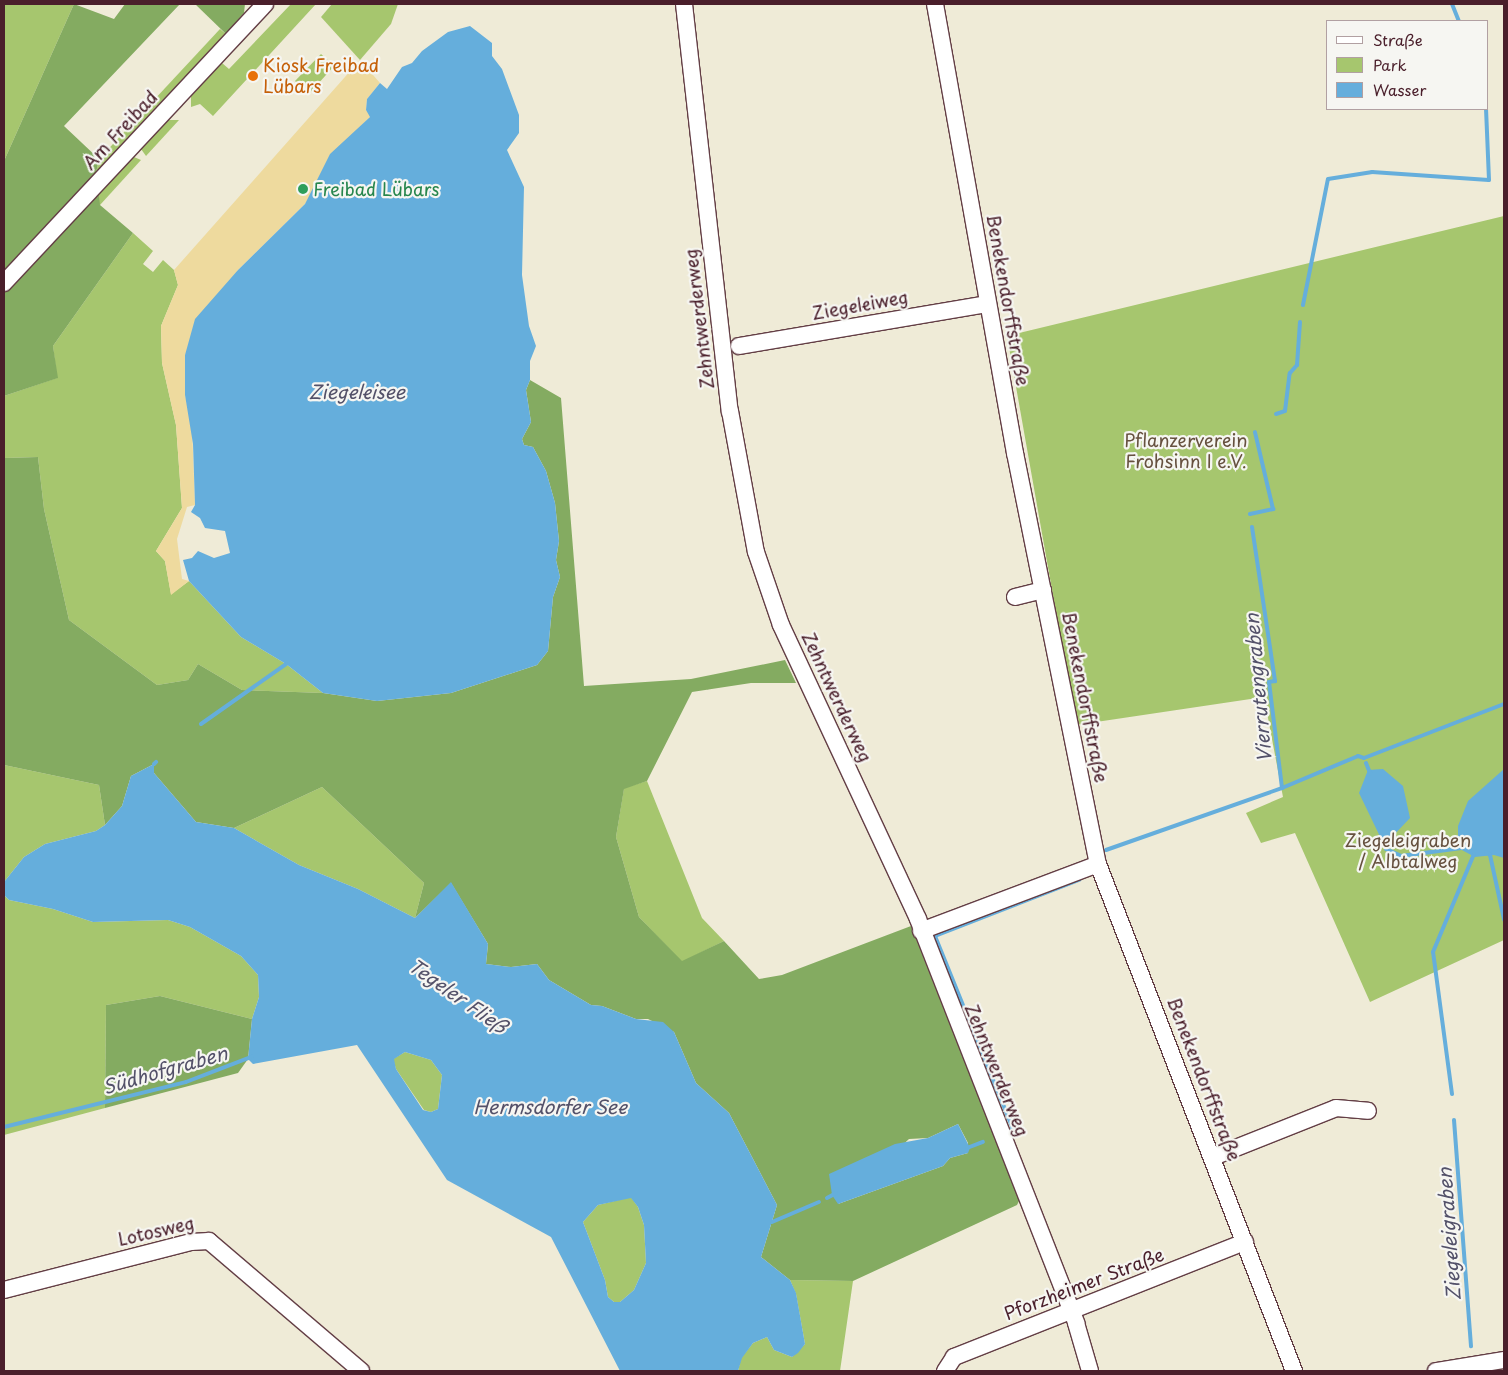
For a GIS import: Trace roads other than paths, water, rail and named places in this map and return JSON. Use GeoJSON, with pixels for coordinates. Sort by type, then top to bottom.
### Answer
{"type":"FeatureCollection","features":[{"type":"Feature","properties":{"kind":"street","name":"Am Freibad"},"geometry":{"type":"LineString","coordinates":[[4,283],[265,4]]}},
{"type":"Feature","properties":{"kind":"street","name":"Zehntwerderweg"},"geometry":{"type":"LineString","coordinates":[[684,4],[730,411],[756,552],[781,625],[921,931],[1071,1310],[1090,1371]]}},
{"type":"Feature","properties":{"kind":"street","name":"Benekendorffstraße"},"geometry":{"type":"LineString","coordinates":[[934,4],[987,304],[1098,864],[1214,1157],[1294,1371]]}},
{"type":"Feature","properties":{"kind":"street","name":"Ziegeleiweg"},"geometry":{"type":"LineString","coordinates":[[739,346],[987,304]]}},
{"type":"Feature","properties":{"kind":"street"},"geometry":{"type":"LineString","coordinates":[[1015,597],[1043,590]]}},
{"type":"Feature","properties":{"kind":"street"},"geometry":{"type":"LineString","coordinates":[[921,931],[1098,864]]}},
{"type":"Feature","properties":{"kind":"street"},"geometry":{"type":"LineString","coordinates":[[1214,1157],[1336,1108],[1368,1111]]}},
{"type":"Feature","properties":{"kind":"street","name":"Lotosweg"},"geometry":{"type":"LineString","coordinates":[[4,1290],[191,1242],[209,1241],[361,1371]]}},
{"type":"Feature","properties":{"kind":"street","name":"Pforzheimer Straße"},"geometry":{"type":"LineString","coordinates":[[945,1371],[954,1357],[1245,1242]]}},
{"type":"Feature","properties":{"kind":"street"},"geometry":{"type":"LineString","coordinates":[[1436,1371],[1504,1360]]}},
{"type":"Feature","properties":{"kind":"water","name":"Ziegeleisee"},"geometry":{"type":"Polygon","coordinates":[[[470,26],[492,43],[492,56],[502,69],[519,115],[519,133],[507,150],[524,187],[522,275],[529,326],[536,346],[530,361],[530,380],[526,390],[531,422],[522,439],[524,445],[533,447],[546,471],[555,503],[559,541],[556,560],[560,577],[553,597],[548,651],[537,665],[451,693],[377,701],[323,693],[286,664],[241,637],[189,581],[183,560],[192,558],[198,551],[214,558],[230,553],[225,531],[205,528],[200,518],[191,512],[195,505],[193,444],[185,395],[185,355],[195,319],[238,270],[305,204],[330,154],[370,117],[366,110],[367,99],[380,83],[387,89],[402,67],[412,63],[422,51],[448,32],[470,26]]]}},
{"type":"Feature","properties":{"kind":"water","name":"Hermsdorfer See"},"geometry":{"type":"Polygon","coordinates":[[[154,764],[154,773],[196,822],[234,828],[299,865],[358,889],[415,918],[451,882],[488,944],[486,964],[511,967],[537,964],[549,980],[591,1005],[602,1006],[636,1019],[663,1022],[674,1032],[696,1083],[729,1113],[777,1205],[761,1257],[790,1280],[796,1293],[805,1344],[798,1353],[792,1357],[774,1350],[767,1337],[753,1343],[742,1358],[738,1371],[620,1371],[551,1237],[447,1180],[357,1045],[253,1064],[248,1059],[252,1019],[259,997],[258,975],[241,956],[190,927],[168,920],[93,922],[53,909],[9,900],[4,895],[4,882],[24,857],[45,844],[96,831],[105,825],[122,806],[131,776],[154,764]],[[405,1052],[394,1059],[396,1069],[423,1110],[431,1112],[438,1109],[442,1075],[431,1060],[405,1052]],[[631,1198],[598,1205],[583,1222],[605,1280],[608,1297],[614,1302],[620,1302],[634,1290],[646,1263],[644,1225],[638,1207],[631,1198]]]}},
{"type":"Feature","properties":{"kind":"water"},"geometry":{"type":"Polygon","coordinates":[[[1383,769],[1403,786],[1410,818],[1390,839],[1386,849],[1359,793],[1368,770],[1383,769]]]}},
{"type":"Feature","properties":{"kind":"water"},"geometry":{"type":"Polygon","coordinates":[[[1504,769],[1504,858],[1494,855],[1475,857],[1458,848],[1458,826],[1468,801],[1504,769]]]}},
{"type":"Feature","properties":{"kind":"water"},"geometry":{"type":"Polygon","coordinates":[[[958,1124],[970,1148],[968,1153],[950,1158],[943,1166],[838,1204],[832,1195],[829,1174],[895,1144],[928,1138],[958,1124]]]}},
{"type":"Feature","properties":{"kind":"waterway","name":"Vierrutengraben"},"geometry":{"type":"LineString","coordinates":[[1452,4],[1459,20]]}},
{"type":"Feature","properties":{"kind":"waterway","name":"Vierrutengraben"},"geometry":{"type":"LineString","coordinates":[[1303,305],[1328,179],[1372,172],[1489,180],[1486,110]]}},
{"type":"Feature","properties":{"kind":"waterway","name":"Vierrutengraben"},"geometry":{"type":"LineString","coordinates":[[1276,414],[1285,411],[1290,373],[1297,365],[1300,322]]}},
{"type":"Feature","properties":{"kind":"waterway","name":"Vierrutengraben"},"geometry":{"type":"LineString","coordinates":[[1250,514],[1273,509],[1255,432]]}},
{"type":"Feature","properties":{"kind":"waterway","name":"Vierrutengraben"},"geometry":{"type":"LineString","coordinates":[[1252,527],[1275,681],[1269,682],[1282,788]]}},
{"type":"Feature","properties":{"kind":"waterway"},"geometry":{"type":"LineString","coordinates":[[201,724],[286,664]]}},
{"type":"Feature","properties":{"kind":"waterway"},"geometry":{"type":"LineString","coordinates":[[1106,850],[1282,788],[1358,756],[1364,758],[1504,704]]}},
{"type":"Feature","properties":{"kind":"waterway"},"geometry":{"type":"LineString","coordinates":[[1366,763],[1370,773]]}},
{"type":"Feature","properties":{"kind":"waterway"},"geometry":{"type":"LineString","coordinates":[[1387,845],[1386,849],[1401,856],[1461,848]]}},
{"type":"Feature","properties":{"kind":"waterway"},"geometry":{"type":"LineString","coordinates":[[1486,852],[1490,855],[1504,919]]}},
{"type":"Feature","properties":{"kind":"waterway","name":"Ziegeleigraben"},"geometry":{"type":"LineString","coordinates":[[1452,1094],[1433,952],[1474,854]]}},
{"type":"Feature","properties":{"kind":"waterway"},"geometry":{"type":"LineString","coordinates":[[1007,1132],[1013,1129],[935,936],[1079,880]]}},
{"type":"Feature","properties":{"kind":"waterway","name":"Südhofgraben"},"geometry":{"type":"LineString","coordinates":[[4,1127],[186,1082],[251,1057]]}},
{"type":"Feature","properties":{"kind":"waterway","name":"Ziegeleigraben"},"geometry":{"type":"LineString","coordinates":[[1454,1120],[1471,1346]]}},
{"type":"Feature","properties":{"kind":"waterway"},"geometry":{"type":"LineString","coordinates":[[967,1148],[983,1142]]}},
{"type":"Feature","properties":{"kind":"waterway"},"geometry":{"type":"LineString","coordinates":[[827,1198],[836,1193]]}},
{"type":"Feature","properties":{"kind":"waterway"},"geometry":{"type":"LineString","coordinates":[[772,1222],[819,1202]]}},
{"type":"Feature","properties":{"kind":"place","name":"Kiosk Freibad Lübars"},"geometry":{"type":"Point","coordinates":[253,76]}},
{"type":"Feature","properties":{"kind":"place","name":"Freibad Lübars"},"geometry":{"type":"Point","coordinates":[303,189]}},
{"type":"Feature","properties":{"kind":"park label","name":"Pflanzerverein Frohsinn I e.V."},"geometry":{"type":"Point","coordinates":[1186,451]}},
{"type":"Feature","properties":{"kind":"park label","name":"Ziegeleigraben / Albtalweg"},"geometry":{"type":"Point","coordinates":[1408,851]}},
{"type":"Feature","properties":{"kind":"water label","name":"Tegeler Fließ"},"geometry":{"type":"Point","coordinates":[458,996]}}]}
